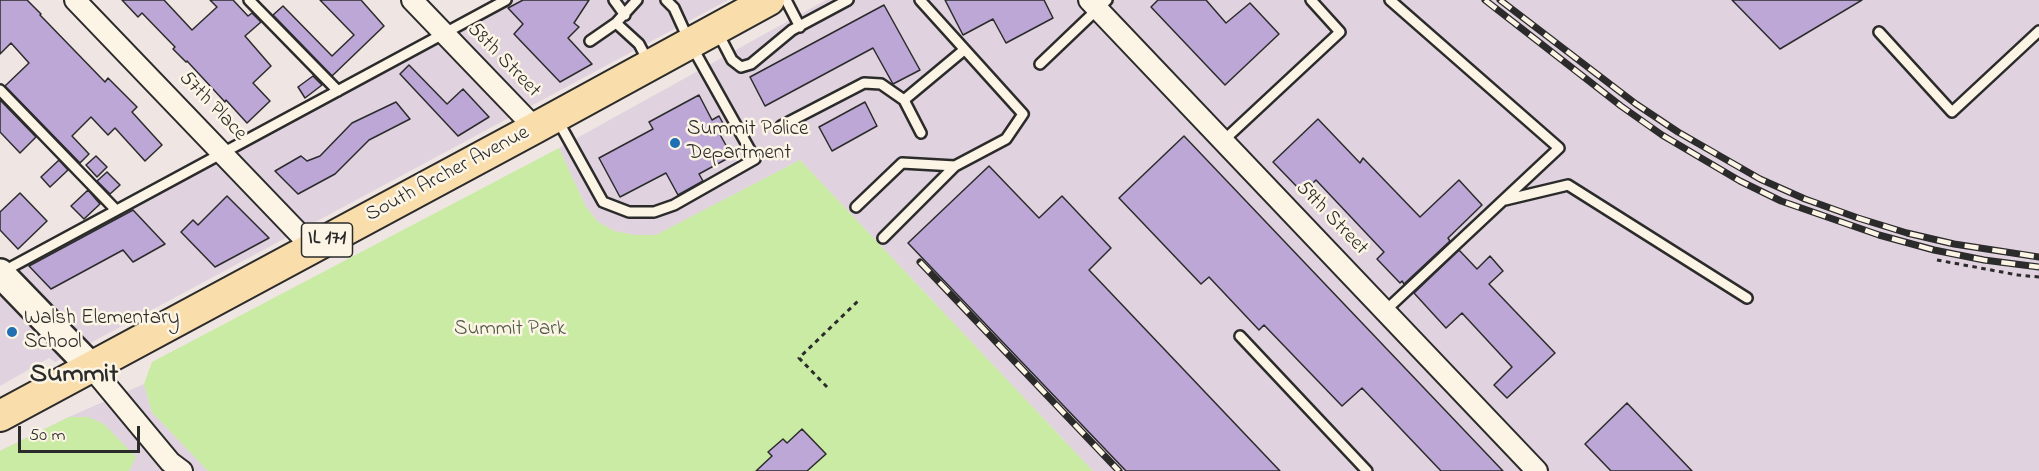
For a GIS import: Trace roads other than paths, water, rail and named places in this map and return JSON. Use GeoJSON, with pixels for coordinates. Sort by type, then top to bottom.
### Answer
{"type":"FeatureCollection","features":[{"type":"Feature","properties":{"kind":"main road","name":"South Archer Avenue"},"geometry":{"type":"LineString","coordinates":[[0,416],[545,123],[703,36],[758,2]]}},
{"type":"Feature","properties":{"kind":"street","name":"57th Place"},"geometry":{"type":"LineString","coordinates":[[75,0],[314,248]]}},
{"type":"Feature","properties":{"kind":"street","name":"58th Street"},"geometry":{"type":"LineString","coordinates":[[412,0],[444,34],[545,123]]}},
{"type":"Feature","properties":{"kind":"street","name":"59th Street"},"geometry":{"type":"LineString","coordinates":[[1098,3],[1223,141],[1538,471]]}},
{"type":"Feature","properties":{"kind":"street"},"geometry":{"type":"LineString","coordinates":[[0,273],[91,367],[172,469]]}},
{"type":"Feature","properties":{"kind":"lane"},"geometry":{"type":"LineString","coordinates":[[249,0],[338,91]]}},
{"type":"Feature","properties":{"kind":"lane"},"geometry":{"type":"LineString","coordinates":[[0,273],[506,0]]}},
{"type":"Feature","properties":{"kind":"lane"},"geometry":{"type":"LineString","coordinates":[[614,0],[625,15]]}},
{"type":"Feature","properties":{"kind":"lane"},"geometry":{"type":"LineString","coordinates":[[590,41],[616,23],[637,0]]}},
{"type":"Feature","properties":{"kind":"lane"},"geometry":{"type":"LineString","coordinates":[[666,0],[703,36],[741,67],[751,64],[792,30],[848,0]]}},
{"type":"Feature","properties":{"kind":"lane"},"geometry":{"type":"LineString","coordinates":[[786,0],[800,27]]}},
{"type":"Feature","properties":{"kind":"lane"},"geometry":{"type":"LineString","coordinates":[[883,238],[955,166],[1006,139],[1023,114],[920,0]]}},
{"type":"Feature","properties":{"kind":"lane"},"geometry":{"type":"LineString","coordinates":[[1223,141],[1340,32],[1311,0]]}},
{"type":"Feature","properties":{"kind":"lane"},"geometry":{"type":"LineString","coordinates":[[1385,311],[1559,148],[1390,0]]}},
{"type":"Feature","properties":{"kind":"lane"},"geometry":{"type":"LineString","coordinates":[[1040,64],[1098,3]]}},
{"type":"Feature","properties":{"kind":"lane"},"geometry":{"type":"LineString","coordinates":[[616,23],[639,44],[650,65]]}},
{"type":"Feature","properties":{"kind":"lane"},"geometry":{"type":"LineString","coordinates":[[1879,32],[1952,112],[2039,31]]}},
{"type":"Feature","properties":{"kind":"lane"},"geometry":{"type":"LineString","coordinates":[[545,123],[603,202],[629,212],[654,212],[674,206],[755,159],[703,36]]}},
{"type":"Feature","properties":{"kind":"lane"},"geometry":{"type":"LineString","coordinates":[[904,100],[964,50]]}},
{"type":"Feature","properties":{"kind":"lane"},"geometry":{"type":"LineString","coordinates":[[781,126],[864,83],[881,84],[904,100],[921,133]]}},
{"type":"Feature","properties":{"kind":"lane"},"geometry":{"type":"LineString","coordinates":[[0,90],[116,210]]}},
{"type":"Feature","properties":{"kind":"lane"},"geometry":{"type":"LineString","coordinates":[[856,207],[902,163],[955,166]]}},
{"type":"Feature","properties":{"kind":"lane"},"geometry":{"type":"LineString","coordinates":[[1503,201],[1568,185],[1747,298]]}},
{"type":"Feature","properties":{"kind":"lane"},"geometry":{"type":"LineString","coordinates":[[1240,336],[1367,471]]}},
{"type":"Feature","properties":{"kind":"railway"},"geometry":{"type":"LineString","coordinates":[[1485,0],[1621,106],[1662,135],[1740,181],[1781,201],[1879,235],[1934,250],[1984,260],[2039,267]]}},
{"type":"Feature","properties":{"kind":"railway"},"geometry":{"type":"LineString","coordinates":[[1500,0],[1636,104],[1678,132],[1760,179],[1805,199],[1907,233],[1954,244],[2039,257]]}},
{"type":"Feature","properties":{"kind":"railway"},"geometry":{"type":"LineString","coordinates":[[920,262],[1119,471]]}},
{"type":"Feature","properties":{"kind":"place","name":"Summit Police Department"},"geometry":{"type":"Point","coordinates":[675,143]}},
{"type":"Feature","properties":{"kind":"place","name":"Walsh Elementary School"},"geometry":{"type":"Point","coordinates":[12,332]}},
{"type":"Feature","properties":{"kind":"district","name":"Summit"},"geometry":{"type":"Point","coordinates":[74,377]}},
{"type":"Feature","properties":{"kind":"park label","name":"Summit Park"},"geometry":{"type":"Point","coordinates":[510,331]}}]}
